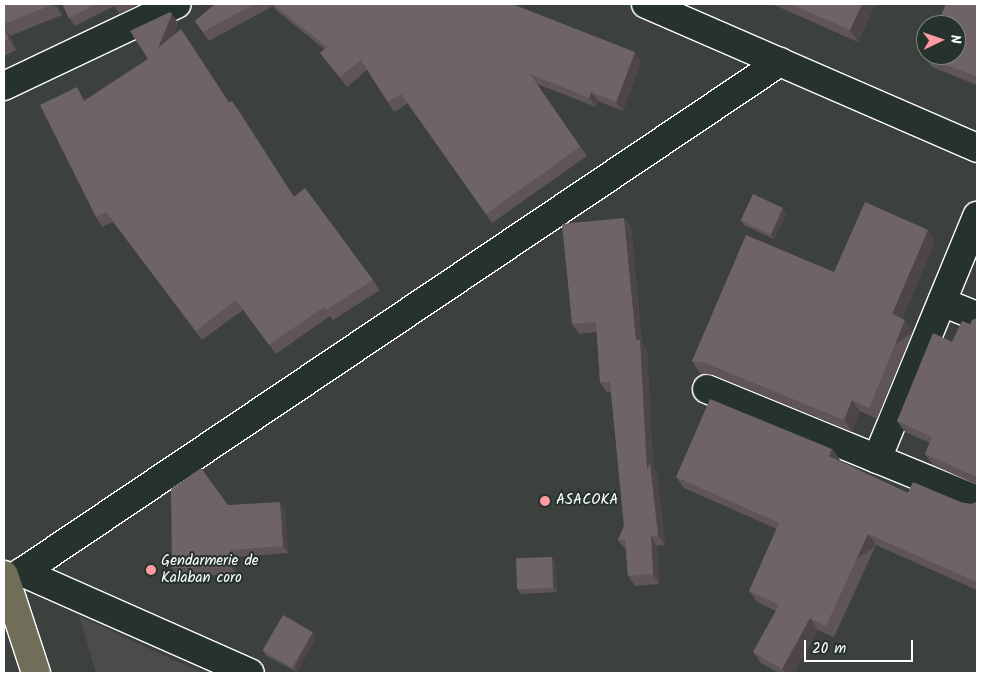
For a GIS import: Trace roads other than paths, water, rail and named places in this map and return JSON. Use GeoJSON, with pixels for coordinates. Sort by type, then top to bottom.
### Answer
{"type":"FeatureCollection","features":[{"type":"Feature","properties":{"kind":"main road"},"geometry":{"type":"LineString","coordinates":[[11,577],[36,673]]}},
{"type":"Feature","properties":{"kind":"street"},"geometry":{"type":"LineString","coordinates":[[4,86],[177,4]]}},
{"type":"Feature","properties":{"kind":"street"},"geometry":{"type":"LineString","coordinates":[[646,4],[977,148]]}},
{"type":"Feature","properties":{"kind":"street"},"geometry":{"type":"LineString","coordinates":[[11,577],[780,62]]}},
{"type":"Feature","properties":{"kind":"street"},"geometry":{"type":"LineString","coordinates":[[877,459],[977,216]]}},
{"type":"Feature","properties":{"kind":"street"},"geometry":{"type":"LineString","coordinates":[[942,302],[977,316]]}},
{"type":"Feature","properties":{"kind":"street"},"geometry":{"type":"LineString","coordinates":[[707,389],[977,500]]}},
{"type":"Feature","properties":{"kind":"street"},"geometry":{"type":"LineString","coordinates":[[11,577],[250,673]]}},
{"type":"Feature","properties":{"kind":"place","name":"ASACOKA"},"geometry":{"type":"Point","coordinates":[545,501]}},
{"type":"Feature","properties":{"kind":"place","name":"Gendarmerie de Kalaban coro"},"geometry":{"type":"Point","coordinates":[151,570]}}]}
